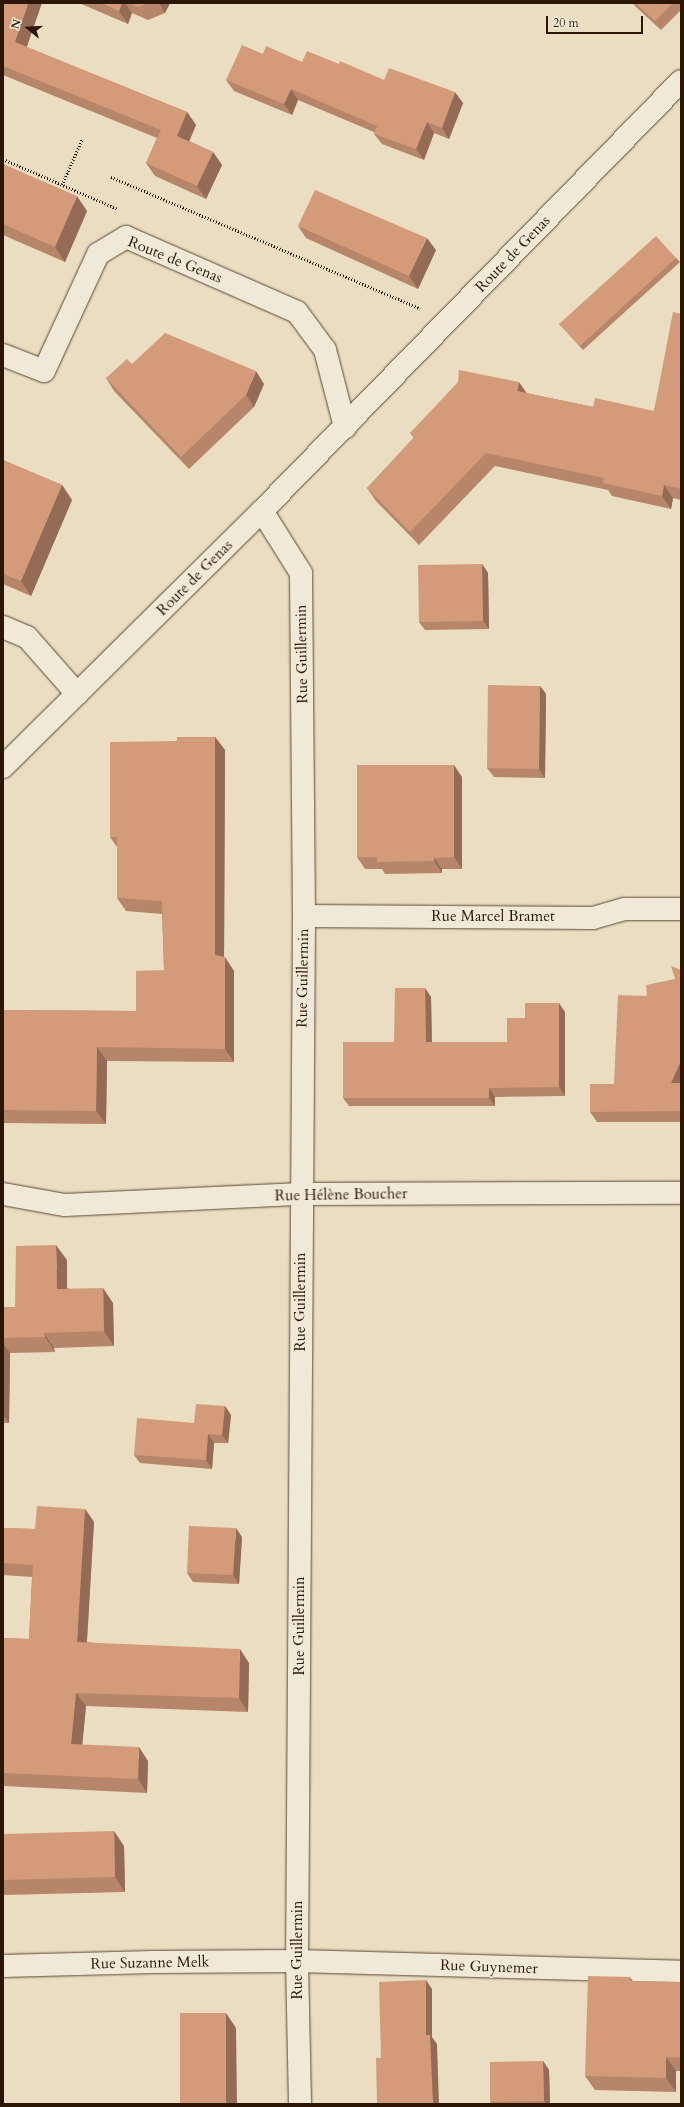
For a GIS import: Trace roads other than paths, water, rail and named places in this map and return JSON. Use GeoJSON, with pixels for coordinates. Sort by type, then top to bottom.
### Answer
{"type":"FeatureCollection","features":[{"type":"Feature","properties":{"kind":"street","name":"Route de Genas"},"geometry":{"type":"LineString","coordinates":[[3,767],[262,511],[681,81]]}},
{"type":"Feature","properties":{"kind":"street","name":"Route de Genas"},"geometry":{"type":"LineString","coordinates":[[3,355],[44,371],[98,254],[126,237],[297,312],[326,350],[344,427]]}},
{"type":"Feature","properties":{"kind":"street","name":"Rue Guillermin"},"geometry":{"type":"LineString","coordinates":[[262,511],[301,573],[304,916],[297,1961],[300,2104]]}},
{"type":"Feature","properties":{"kind":"street"},"geometry":{"type":"LineString","coordinates":[[3,627],[27,637],[77,694]]}},
{"type":"Feature","properties":{"kind":"street","name":"Rue Marcel Bramet"},"geometry":{"type":"LineString","coordinates":[[304,916],[593,918],[625,909],[681,909]]}},
{"type":"Feature","properties":{"kind":"street","name":"Rue Hélène Boucher"},"geometry":{"type":"LineString","coordinates":[[3,1194],[65,1205],[301,1194],[681,1193]]}},
{"type":"Feature","properties":{"kind":"street","name":"Rue Suzanne Melk"},"geometry":{"type":"LineString","coordinates":[[3,1966],[153,1962],[297,1961]]}},
{"type":"Feature","properties":{"kind":"street","name":"Rue Guynemer"},"geometry":{"type":"LineString","coordinates":[[297,1961],[681,1972]]}}]}
